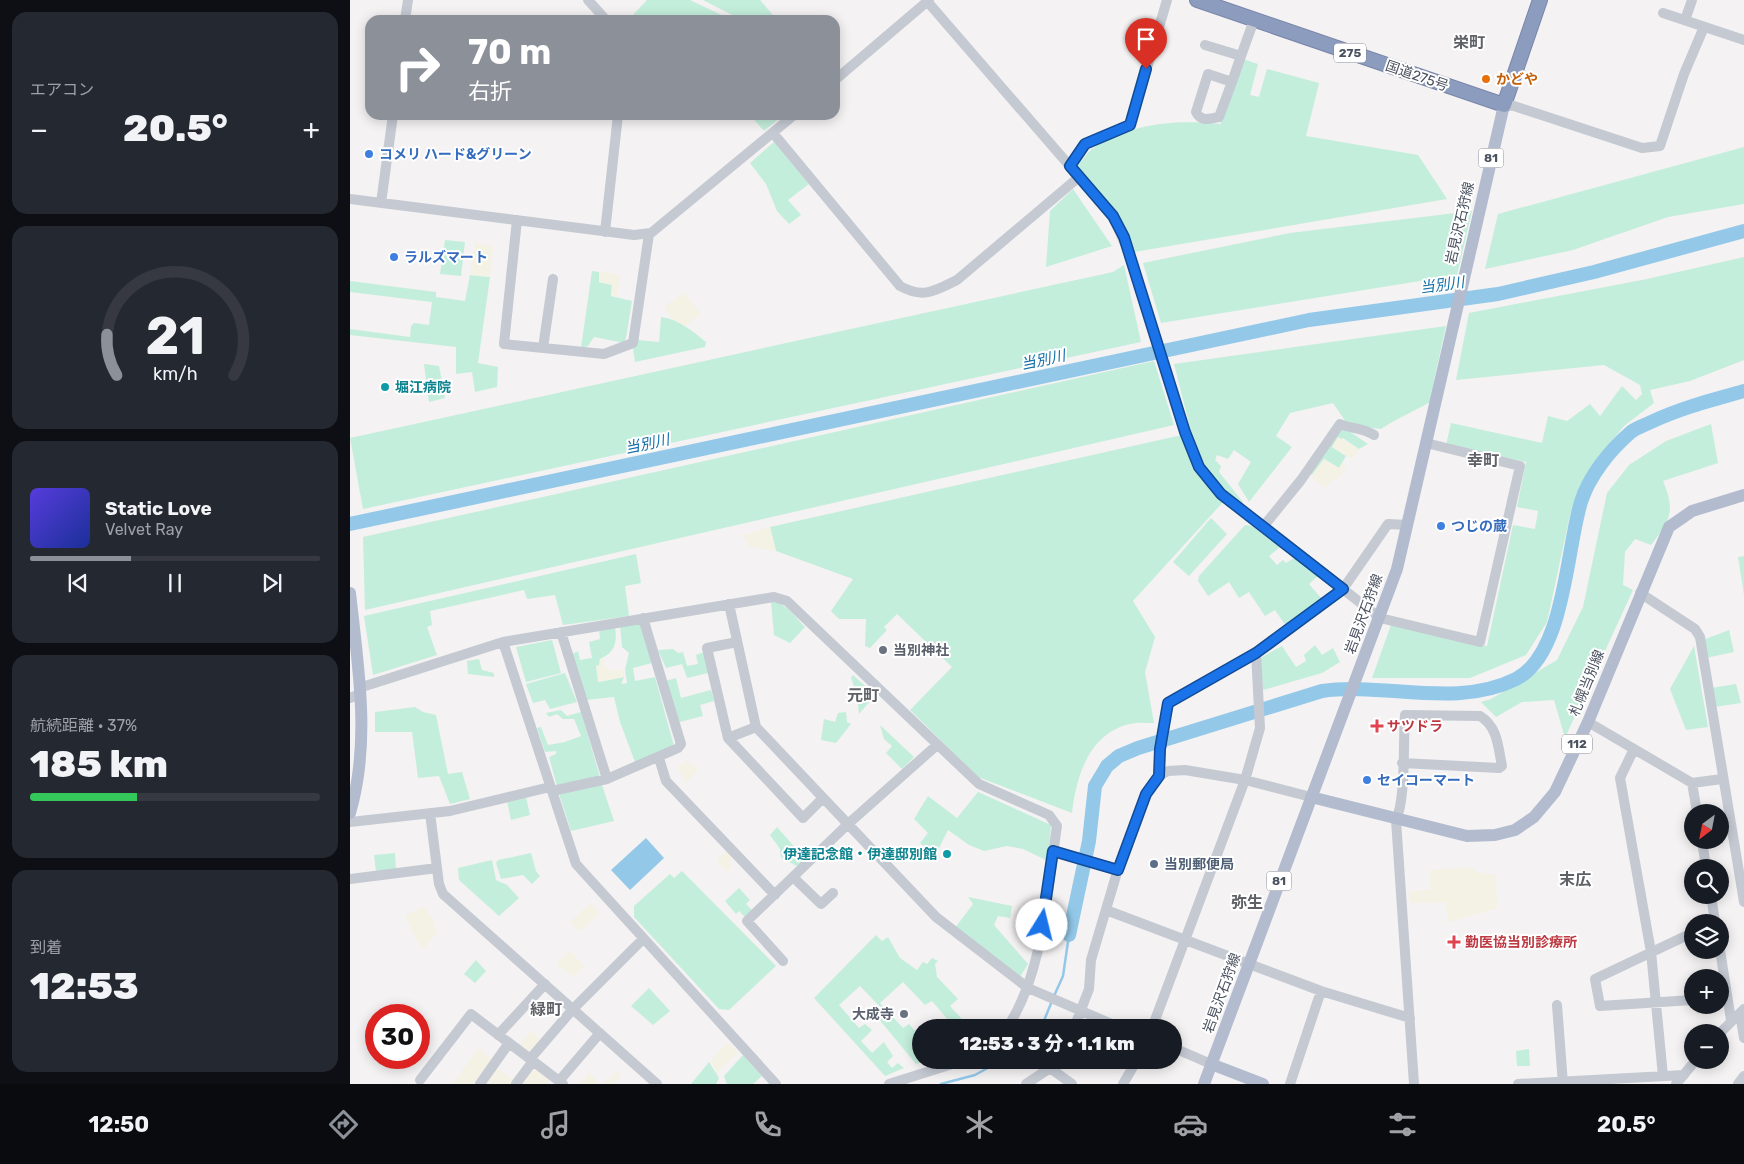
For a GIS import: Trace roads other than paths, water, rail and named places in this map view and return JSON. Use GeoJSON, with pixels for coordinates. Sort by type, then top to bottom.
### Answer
{"type":"FeatureCollection","features":[{"type":"Feature","properties":{"kind":"highway","name":"国道275号"},"geometry":{"type":"LineString","coordinates":[[1197,0],[1504,105]]}},
{"type":"Feature","properties":{"kind":"highway"},"geometry":{"type":"LineString","coordinates":[[1504,105],[1540,0]]}},
{"type":"Feature","properties":{"kind":"main road","name":"岩見沢石狩線"},"geometry":{"type":"LineString","coordinates":[[1204,1084],[1380,618],[1408,526],[1478,210],[1504,105]]}},
{"type":"Feature","properties":{"kind":"main road","name":"札幌当別線"},"geometry":{"type":"LineString","coordinates":[[1311,797],[1396,820],[1467,836],[1495,836],[1516,830],[1534,817],[1555,792],[1588,722],[1669,527],[1692,511],[1744,495]]}},
{"type":"Feature","properties":{"kind":"main road"},"geometry":{"type":"LineString","coordinates":[[350,812],[358,787],[363,747],[356,694],[351,599]]}},
{"type":"Feature","properties":{"kind":"main road"},"geometry":{"type":"LineString","coordinates":[[1212,1064],[1263,1084]]}},
{"type":"Feature","properties":{"kind":"street"},"geometry":{"type":"LineString","coordinates":[[406,15],[408,0]]}},
{"type":"Feature","properties":{"kind":"street"},"geometry":{"type":"LineString","coordinates":[[588,0],[602,15]]}},
{"type":"Feature","properties":{"kind":"street"},"geometry":{"type":"LineString","coordinates":[[840,76],[928,0],[1113,216],[1131,258],[1185,432],[1199,467],[1221,494],[1380,618],[1480,642],[1520,466],[1426,443]]}},
{"type":"Feature","properties":{"kind":"street"},"geometry":{"type":"LineString","coordinates":[[1070,166],[1085,144],[1130,125],[1167,0]]}},
{"type":"Feature","properties":{"kind":"street"},"geometry":{"type":"LineString","coordinates":[[1685,20],[1692,0]]}},
{"type":"Feature","properties":{"kind":"street"},"geometry":{"type":"LineString","coordinates":[[1663,13],[1744,40]]}},
{"type":"Feature","properties":{"kind":"street"},"geometry":{"type":"LineString","coordinates":[[1232,82],[1208,74],[1196,112],[1198,116],[1204,119],[1219,117],[1232,82],[1254,20]]}},
{"type":"Feature","properties":{"kind":"street"},"geometry":{"type":"LineString","coordinates":[[1504,105],[1514,106],[1642,148],[1660,146],[1684,74],[1704,27]]}},
{"type":"Feature","properties":{"kind":"street"},"geometry":{"type":"LineString","coordinates":[[1205,45],[1241,56]]}},
{"type":"Feature","properties":{"kind":"street"},"geometry":{"type":"LineString","coordinates":[[381,203],[392,120]]}},
{"type":"Feature","properties":{"kind":"street"},"geometry":{"type":"LineString","coordinates":[[605,232],[617,120]]}},
{"type":"Feature","properties":{"kind":"street"},"geometry":{"type":"LineString","coordinates":[[350,199],[605,232],[634,235],[648,234],[666,224],[788,120]]}},
{"type":"Feature","properties":{"kind":"street"},"geometry":{"type":"LineString","coordinates":[[773,134],[900,286],[914,294],[936,290],[957,280],[1079,177]]}},
{"type":"Feature","properties":{"kind":"street"},"geometry":{"type":"LineString","coordinates":[[517,220],[504,344],[604,354],[633,343],[648,234]]}},
{"type":"Feature","properties":{"kind":"street"},"geometry":{"type":"LineString","coordinates":[[544,348],[553,279]]}},
{"type":"Feature","properties":{"kind":"street"},"geometry":{"type":"LineString","coordinates":[[1263,527],[1301,480],[1340,424],[1352,429],[1364,429],[1374,435]]}},
{"type":"Feature","properties":{"kind":"street"},"geometry":{"type":"LineString","coordinates":[[1159,776],[1160,749],[1166,725],[1168,703],[1256,653],[1343,589],[1388,524],[1408,526]]}},
{"type":"Feature","properties":{"kind":"street"},"geometry":{"type":"LineString","coordinates":[[1640,593],[1696,629],[1700,637],[1722,779],[1744,902]]}},
{"type":"Feature","properties":{"kind":"street"},"geometry":{"type":"LineString","coordinates":[[356,694],[502,642],[774,597],[787,601],[979,784],[1049,814],[1057,826],[1036,962],[1028,988],[1012,1019]]}},
{"type":"Feature","properties":{"kind":"street"},"geometry":{"type":"LineString","coordinates":[[729,604],[756,727],[936,917],[1028,988],[1060,1004],[1098,1019]]}},
{"type":"Feature","properties":{"kind":"street"},"geometry":{"type":"LineString","coordinates":[[350,822],[450,811],[607,778],[659,758],[678,748],[681,744],[643,618]]}},
{"type":"Feature","properties":{"kind":"street"},"geometry":{"type":"LineString","coordinates":[[561,632],[607,778]]}},
{"type":"Feature","properties":{"kind":"street"},"geometry":{"type":"LineString","coordinates":[[502,642],[576,864],[776,1084]]}},
{"type":"Feature","properties":{"kind":"street"},"geometry":{"type":"LineString","coordinates":[[737,642],[707,648],[728,738],[803,818],[823,798]]}},
{"type":"Feature","properties":{"kind":"street"},"geometry":{"type":"LineString","coordinates":[[1155,1019],[1245,780],[1257,740],[1260,697],[1256,653]]}},
{"type":"Feature","properties":{"kind":"street"},"geometry":{"type":"LineString","coordinates":[[1402,763],[1500,768],[1502,766],[1494,729],[1490,722],[1480,716],[1405,715],[1402,763],[1401,810],[1396,820],[1414,1084]]}},
{"type":"Feature","properties":{"kind":"street"},"geometry":{"type":"LineString","coordinates":[[1588,722],[1692,783],[1722,779]]}},
{"type":"Feature","properties":{"kind":"street"},"geometry":{"type":"LineString","coordinates":[[728,738],[756,727]]}},
{"type":"Feature","properties":{"kind":"street"},"geometry":{"type":"LineString","coordinates":[[783,961],[747,921],[848,824],[937,745]]}},
{"type":"Feature","properties":{"kind":"street"},"geometry":{"type":"LineString","coordinates":[[1634,749],[1620,778],[1651,952],[1663,1076]]}},
{"type":"Feature","properties":{"kind":"street"},"geometry":{"type":"LineString","coordinates":[[659,758],[666,781],[775,895]]}},
{"type":"Feature","properties":{"kind":"street"},"geometry":{"type":"LineString","coordinates":[[1078,1019],[1089,989],[1092,960],[1118,870],[1146,794],[1159,776],[1168,770],[1177,769],[1245,780],[1311,797]]}},
{"type":"Feature","properties":{"kind":"street"},"geometry":{"type":"LineString","coordinates":[[1692,783],[1696,804]]}},
{"type":"Feature","properties":{"kind":"street"},"geometry":{"type":"LineString","coordinates":[[430,813],[437,868],[443,894],[657,1084]]}},
{"type":"Feature","properties":{"kind":"street"},"geometry":{"type":"LineString","coordinates":[[1053,851],[1118,870]]}},
{"type":"Feature","properties":{"kind":"street"},"geometry":{"type":"LineString","coordinates":[[350,879],[437,868]]}},
{"type":"Feature","properties":{"kind":"street"},"geometry":{"type":"LineString","coordinates":[[793,877],[820,904],[832,893]]}},
{"type":"Feature","properties":{"kind":"street"},"geometry":{"type":"LineString","coordinates":[[1106,910],[1321,991],[1410,1018]]}},
{"type":"Feature","properties":{"kind":"street"},"geometry":{"type":"LineString","coordinates":[[1684,937],[1595,979],[1600,1006],[1684,1000]]}},
{"type":"Feature","properties":{"kind":"street"},"geometry":{"type":"LineString","coordinates":[[516,1084],[532,1060],[573,1009],[643,939]]}},
{"type":"Feature","properties":{"kind":"street"},"geometry":{"type":"LineString","coordinates":[[498,1035],[545,984]]}},
{"type":"Feature","properties":{"kind":"street"},"geometry":{"type":"LineString","coordinates":[[1290,1084],[1321,991]]}},
{"type":"Feature","properties":{"kind":"street"},"geometry":{"type":"LineString","coordinates":[[1557,1005],[1563,1083]]}},
{"type":"Feature","properties":{"kind":"street"},"geometry":{"type":"LineString","coordinates":[[1728,1024],[1742,1011]]}},
{"type":"Feature","properties":{"kind":"street"},"geometry":{"type":"LineString","coordinates":[[1742,1011],[1744,1038]]}},
{"type":"Feature","properties":{"kind":"street"},"geometry":{"type":"LineString","coordinates":[[1729,1012],[1732,1020]]}},
{"type":"Feature","properties":{"kind":"street"},"geometry":{"type":"LineString","coordinates":[[420,1080],[471,1014],[561,1083],[600,1033]]}},
{"type":"Feature","properties":{"kind":"street"},"geometry":{"type":"LineString","coordinates":[[480,1084],[509,1043]]}},
{"type":"Feature","properties":{"kind":"street"},"geometry":{"type":"LineString","coordinates":[[1182,1051],[1212,1064]]}},
{"type":"Feature","properties":{"kind":"street"},"geometry":{"type":"LineString","coordinates":[[889,1084],[936,1069]]}},
{"type":"Feature","properties":{"kind":"street"},"geometry":{"type":"LineString","coordinates":[[1026,1084],[1046,1069]]}},
{"type":"Feature","properties":{"kind":"street"},"geometry":{"type":"LineString","coordinates":[[1058,1069],[1072,1084]]}},
{"type":"Feature","properties":{"kind":"street"},"geometry":{"type":"LineString","coordinates":[[1123,1084],[1132,1069]]}},
{"type":"Feature","properties":{"kind":"street"},"geometry":{"type":"LineString","coordinates":[[1676,1084],[1689,1069]]}},
{"type":"Feature","properties":{"kind":"street"},"geometry":{"type":"LineString","coordinates":[[1518,1084],[1684,1075]]}},
{"type":"Feature","properties":{"kind":"street"},"geometry":{"type":"LineString","coordinates":[[1738,1084],[1744,1076]]}},
{"type":"Feature","properties":{"kind":"water"},"geometry":{"type":"Polygon","coordinates":[[[646,838],[664,858],[630,890],[611,870],[646,838]]]}},
{"type":"Feature","properties":{"kind":"waterway","name":"当別川"},"geometry":{"type":"LineString","coordinates":[[350,524],[1309,320],[1498,294],[1594,272],[1744,231]]}},
{"type":"Feature","properties":{"kind":"waterway"},"geometry":{"type":"LineString","coordinates":[[1069,935],[1089,841],[1095,786],[1107,766],[1119,756],[1138,748],[1322,691],[1346,689],[1445,694],[1493,688],[1516,679],[1532,666],[1545,648],[1561,599],[1581,502],[1589,483],[1608,455],[1623,439],[1638,428],[1685,408],[1744,391]]}},
{"type":"Feature","properties":{"kind":"waterway"},"geometry":{"type":"LineString","coordinates":[[1054,996],[1063,976],[1069,935]]}},
{"type":"Feature","properties":{"kind":"waterway"},"geometry":{"type":"LineString","coordinates":[[1045,1019],[1052,1001]]}},
{"type":"Feature","properties":{"kind":"waterway"},"geometry":{"type":"LineString","coordinates":[[941,1084],[975,1075],[986,1069]]}},
{"type":"Feature","properties":{"kind":"place","name":"かどや"},"geometry":{"type":"Point","coordinates":[1486,79]}},
{"type":"Feature","properties":{"kind":"place","name":"コメリ ハード&グリーン"},"geometry":{"type":"Point","coordinates":[369,154]}},
{"type":"Feature","properties":{"kind":"place","name":"ラルズマート"},"geometry":{"type":"Point","coordinates":[394,257]}},
{"type":"Feature","properties":{"kind":"place","name":"堀江病院"},"geometry":{"type":"Point","coordinates":[385,387]}},
{"type":"Feature","properties":{"kind":"place","name":"つじの蔵"},"geometry":{"type":"Point","coordinates":[1441,526]}},
{"type":"Feature","properties":{"kind":"place","name":"当別神社"},"geometry":{"type":"Point","coordinates":[883,650]}},
{"type":"Feature","properties":{"kind":"place","name":"サツドラ"},"geometry":{"type":"Point","coordinates":[1377,726]}},
{"type":"Feature","properties":{"kind":"place","name":"セイコーマート"},"geometry":{"type":"Point","coordinates":[1367,780]}},
{"type":"Feature","properties":{"kind":"place","name":"伊達記念館・伊達邸別館"},"geometry":{"type":"Point","coordinates":[947,854]}},
{"type":"Feature","properties":{"kind":"place","name":"当別郵便局"},"geometry":{"type":"Point","coordinates":[1154,864]}},
{"type":"Feature","properties":{"kind":"place","name":"勤医協当別診療所"},"geometry":{"type":"Point","coordinates":[1454,942]}},
{"type":"Feature","properties":{"kind":"place","name":"大成寺"},"geometry":{"type":"Point","coordinates":[904,1014]}},
{"type":"Feature","properties":{"kind":"district","name":"栄町"},"geometry":{"type":"Point","coordinates":[1469,42]}},
{"type":"Feature","properties":{"kind":"district","name":"幸町"},"geometry":{"type":"Point","coordinates":[1483,460]}},
{"type":"Feature","properties":{"kind":"district","name":"元町"},"geometry":{"type":"Point","coordinates":[863,695]}},
{"type":"Feature","properties":{"kind":"district","name":"末広"},"geometry":{"type":"Point","coordinates":[1575,879]}},
{"type":"Feature","properties":{"kind":"district","name":"弥生"},"geometry":{"type":"Point","coordinates":[1247,902]}},
{"type":"Feature","properties":{"kind":"district","name":"緑町"},"geometry":{"type":"Point","coordinates":[546,1009]}}]}
